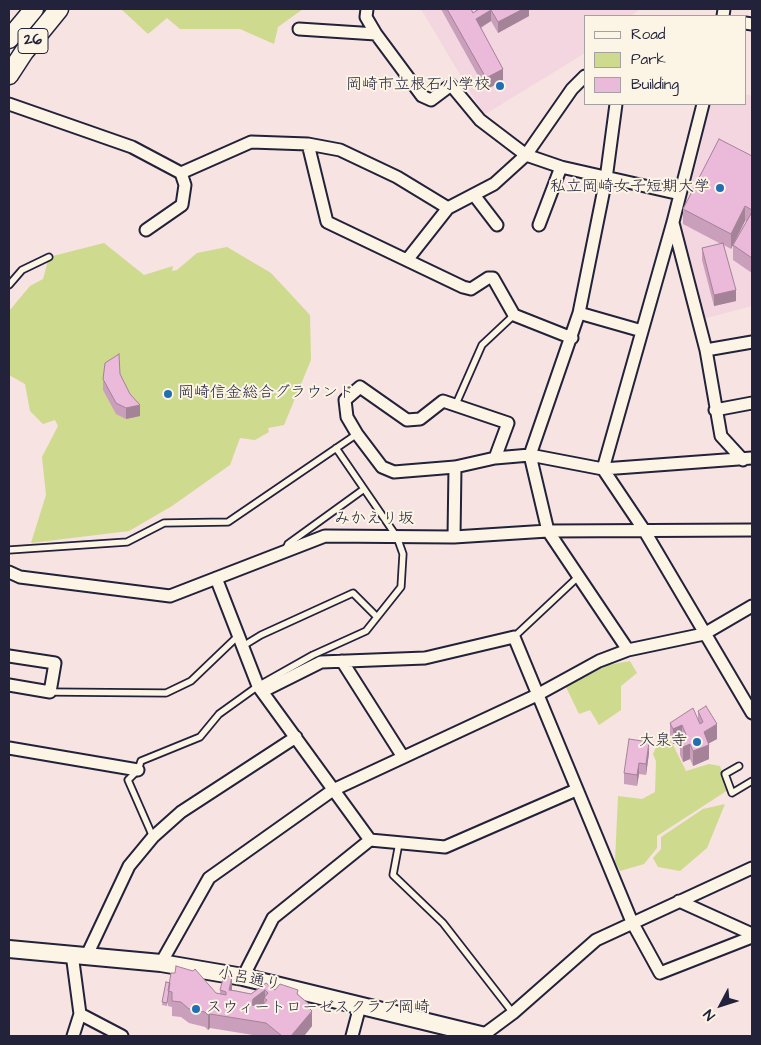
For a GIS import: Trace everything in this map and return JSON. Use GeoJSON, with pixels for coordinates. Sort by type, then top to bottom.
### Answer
{"type":"FeatureCollection","features":[{"type":"Feature","properties":{"kind":"main road","name":"26"},"geometry":{"type":"LineString","coordinates":[[11,31],[34,9]]}},
{"type":"Feature","properties":{"kind":"main road","name":"26"},"geometry":{"type":"LineString","coordinates":[[9,75],[24,52],[59,9]]}},
{"type":"Feature","properties":{"kind":"street"},"geometry":{"type":"LineString","coordinates":[[367,9],[366,17],[376,34],[422,96],[431,100],[451,85],[480,120],[526,154],[561,167],[606,179],[680,194]]}},
{"type":"Feature","properties":{"kind":"street"},"geometry":{"type":"LineString","coordinates":[[298,29],[376,34]]}},
{"type":"Feature","properties":{"kind":"street"},"geometry":{"type":"LineString","coordinates":[[408,260],[448,208],[494,184],[526,154],[572,89],[584,77]]}},
{"type":"Feature","properties":{"kind":"street"},"geometry":{"type":"LineString","coordinates":[[9,104],[132,147],[182,173],[185,185],[182,205],[146,230]]}},
{"type":"Feature","properties":{"kind":"street"},"geometry":{"type":"LineString","coordinates":[[616,105],[606,179],[580,313],[530,454],[548,531],[628,650]]}},
{"type":"Feature","properties":{"kind":"street"},"geometry":{"type":"LineString","coordinates":[[698,105],[673,222],[603,469],[644,530],[752,713]]}},
{"type":"Feature","properties":{"kind":"street"},"geometry":{"type":"LineString","coordinates":[[182,173],[252,142],[308,144],[340,150],[397,177],[448,208]]}},
{"type":"Feature","properties":{"kind":"street"},"geometry":{"type":"LineString","coordinates":[[308,144],[327,222],[471,289],[488,278],[493,278],[514,314],[572,338]]}},
{"type":"Feature","properties":{"kind":"street"},"geometry":{"type":"LineString","coordinates":[[538,225],[561,167]]}},
{"type":"Feature","properties":{"kind":"street"},"geometry":{"type":"LineString","coordinates":[[474,195],[497,225]]}},
{"type":"Feature","properties":{"kind":"street"},"geometry":{"type":"LineString","coordinates":[[673,222],[706,350],[721,436],[747,459]]}},
{"type":"Feature","properties":{"kind":"street"},"geometry":{"type":"LineString","coordinates":[[580,313],[642,331]]}},
{"type":"Feature","properties":{"kind":"street"},"geometry":{"type":"LineString","coordinates":[[706,350],[752,342]]}},
{"type":"Feature","properties":{"kind":"street"},"geometry":{"type":"LineString","coordinates":[[496,458],[508,423],[443,401],[420,419],[407,420],[360,387],[344,400],[346,417],[357,434],[382,467],[394,472],[455,467],[496,458],[530,454],[603,469],[747,459]]}},
{"type":"Feature","properties":{"kind":"street"},"geometry":{"type":"LineString","coordinates":[[715,410],[752,403]]}},
{"type":"Feature","properties":{"kind":"street"},"geometry":{"type":"LineString","coordinates":[[454,537],[455,467]]}},
{"type":"Feature","properties":{"kind":"street","name":"みかえり坂"},"geometry":{"type":"LineString","coordinates":[[9,572],[20,577],[170,596],[325,536],[454,537],[548,531],[752,530]]}},
{"type":"Feature","properties":{"kind":"street"},"geometry":{"type":"LineString","coordinates":[[216,578],[258,686],[370,840]]}},
{"type":"Feature","properties":{"kind":"street"},"geometry":{"type":"LineString","coordinates":[[161,963],[209,878],[333,790],[537,695],[599,661],[628,650],[704,634],[752,606]]}},
{"type":"Feature","properties":{"kind":"street"},"geometry":{"type":"LineString","coordinates":[[258,686],[267,689],[321,662],[425,658],[514,637],[632,922],[660,972],[752,935]]}},
{"type":"Feature","properties":{"kind":"street"},"geometry":{"type":"LineString","coordinates":[[9,656],[55,664],[50,692],[9,685]]}},
{"type":"Feature","properties":{"kind":"street"},"geometry":{"type":"LineString","coordinates":[[342,661],[403,757]]}},
{"type":"Feature","properties":{"kind":"street"},"geometry":{"type":"LineString","coordinates":[[73,1036],[80,1014],[79,954],[129,866],[153,836],[181,812],[296,737]]}},
{"type":"Feature","properties":{"kind":"street"},"geometry":{"type":"LineString","coordinates":[[9,748],[138,770]]}},
{"type":"Feature","properties":{"kind":"street"},"geometry":{"type":"LineString","coordinates":[[243,977],[273,918],[370,840],[445,848],[576,790]]}},
{"type":"Feature","properties":{"kind":"street"},"geometry":{"type":"LineString","coordinates":[[483,1036],[596,940],[752,868]]}},
{"type":"Feature","properties":{"kind":"street"},"geometry":{"type":"LineString","coordinates":[[678,901],[752,935]]}},
{"type":"Feature","properties":{"kind":"street","name":"小呂通り"},"geometry":{"type":"LineString","coordinates":[[9,949],[161,963],[243,977],[483,1036]]}},
{"type":"Feature","properties":{"kind":"street"},"geometry":{"type":"LineString","coordinates":[[352,1036],[360,1006]]}},
{"type":"Feature","properties":{"kind":"street"},"geometry":{"type":"LineString","coordinates":[[80,1014],[122,1036]]}},
{"type":"Feature","properties":{"kind":"lane"},"geometry":{"type":"LineString","coordinates":[[9,285],[22,270],[49,257]]}},
{"type":"Feature","properties":{"kind":"lane"},"geometry":{"type":"LineString","coordinates":[[456,404],[482,345],[514,314]]}},
{"type":"Feature","properties":{"kind":"lane"},"geometry":{"type":"LineString","coordinates":[[9,550],[128,542],[164,523],[228,522],[357,434]]}},
{"type":"Feature","properties":{"kind":"lane"},"geometry":{"type":"LineString","coordinates":[[153,836],[128,780],[138,770],[141,761],[200,737],[219,714],[258,686],[313,655],[366,632],[401,587],[403,554],[397,537],[336,448]]}},
{"type":"Feature","properties":{"kind":"lane"},"geometry":{"type":"LineString","coordinates":[[284,553],[288,544],[364,489]]}},
{"type":"Feature","properties":{"kind":"lane"},"geometry":{"type":"LineString","coordinates":[[514,637],[579,576]]}},
{"type":"Feature","properties":{"kind":"lane"},"geometry":{"type":"LineString","coordinates":[[50,692],[166,693],[191,681],[241,641],[354,592],[377,617]]}},
{"type":"Feature","properties":{"kind":"lane"},"geometry":{"type":"LineString","coordinates":[[739,766],[725,774],[732,793],[752,781]]}},
{"type":"Feature","properties":{"kind":"lane"},"geometry":{"type":"LineString","coordinates":[[399,843],[394,875],[443,924],[513,1012]]}},
{"type":"Feature","properties":{"kind":"shaded area","name":"岡崎市立根石小学校"},"geometry":{"type":"Polygon","coordinates":[[[421,9],[640,9],[632,15],[584,15],[584,54],[484,115],[421,9]]]}},
{"type":"Feature","properties":{"kind":"shaded area","name":"私立岡崎女子短期大学"},"geometry":{"type":"Polygon","coordinates":[[[746,94],[752,96],[752,306],[703,319],[678,221],[699,155],[709,105],[746,105],[746,94]]]}},
{"type":"Feature","properties":{"kind":"green space"},"geometry":{"type":"Polygon","coordinates":[[[121,9],[303,9],[278,27],[274,44],[240,29],[180,29],[167,18],[148,34],[121,9]]]}},
{"type":"Feature","properties":{"kind":"green space","name":"岡崎信金総合グラウンド"},"geometry":{"type":"Polygon","coordinates":[[[104,243],[144,275],[173,266],[172,271],[177,270],[197,253],[227,247],[271,273],[310,315],[311,360],[284,425],[268,428],[269,432],[255,440],[240,438],[230,465],[172,506],[129,531],[31,543],[46,495],[42,457],[58,426],[55,420],[43,424],[30,411],[25,384],[9,375],[9,311],[30,286],[43,279],[49,257],[104,243]]]}},
{"type":"Feature","properties":{"kind":"green space"},"geometry":{"type":"Polygon","coordinates":[[[630,661],[637,673],[621,686],[621,710],[599,725],[590,710],[579,714],[566,687],[608,665],[630,661]]]}},
{"type":"Feature","properties":{"kind":"green space"},"geometry":{"type":"Polygon","coordinates":[[[669,737],[686,771],[709,764],[720,766],[728,790],[657,836],[657,848],[644,864],[620,871],[615,861],[618,796],[642,799],[655,792],[656,761],[653,754],[658,743],[669,737]]]}},
{"type":"Feature","properties":{"kind":"green space"},"geometry":{"type":"Polygon","coordinates":[[[725,804],[707,848],[680,871],[658,867],[653,858],[661,849],[661,837],[703,809],[725,804]]]}},
{"type":"Feature","properties":{"kind":"building"},"geometry":{"type":"Polygon","coordinates":[[[447,9],[471,9],[473,13],[479,9],[523,9],[498,22],[491,10],[476,19],[503,69],[486,78],[447,9]]]}},
{"type":"Feature","properties":{"kind":"building"},"geometry":{"type":"Polygon","coordinates":[[[719,139],[752,156],[752,210],[745,206],[731,234],[683,209],[719,139]]]}},
{"type":"Feature","properties":{"kind":"building"},"geometry":{"type":"Polygon","coordinates":[[[752,212],[752,258],[733,245],[752,212]]]}},
{"type":"Feature","properties":{"kind":"building"},"geometry":{"type":"Polygon","coordinates":[[[723,243],[736,290],[714,295],[702,248],[723,243]]]}},
{"type":"Feature","properties":{"kind":"building"},"geometry":{"type":"Polygon","coordinates":[[[119,354],[120,374],[130,394],[140,405],[126,408],[116,403],[103,379],[105,363],[119,354]]]}},
{"type":"Feature","properties":{"kind":"building"},"geometry":{"type":"Polygon","coordinates":[[[706,706],[717,724],[704,732],[709,745],[693,751],[690,744],[683,747],[680,740],[687,737],[682,725],[673,729],[670,723],[693,708],[700,724],[703,722],[698,711],[706,706]]]}},
{"type":"Feature","properties":{"kind":"building"},"geometry":{"type":"Polygon","coordinates":[[[629,739],[649,742],[646,764],[639,763],[637,775],[624,773],[629,739]]]}},
{"type":"Feature","properties":{"kind":"building"},"geometry":{"type":"Polygon","coordinates":[[[176,966],[193,971],[195,969],[216,993],[226,995],[226,992],[220,990],[224,975],[232,977],[229,990],[251,994],[266,983],[275,990],[280,984],[298,990],[297,994],[309,1004],[307,1006],[312,1011],[291,1036],[282,1036],[266,1023],[208,1015],[205,1012],[189,1009],[181,1002],[172,1001],[172,992],[168,991],[171,973],[175,973],[176,966]],[[265,990],[253,999],[252,1005],[261,1007],[267,1000],[264,998],[268,993],[265,990]]]}},
{"type":"Feature","properties":{"kind":"building"},"geometry":{"type":"Polygon","coordinates":[[[166,982],[170,983],[167,1003],[162,1002],[166,982]]]}},
{"type":"Feature","properties":{"kind":"place","name":"岡崎市立根石小学校"},"geometry":{"type":"Point","coordinates":[500,86]}},
{"type":"Feature","properties":{"kind":"place","name":"私立岡崎女子短期大学"},"geometry":{"type":"Point","coordinates":[720,188]}},
{"type":"Feature","properties":{"kind":"place","name":"岡崎信金総合グラウンド"},"geometry":{"type":"Point","coordinates":[168,394]}},
{"type":"Feature","properties":{"kind":"place","name":"大泉寺"},"geometry":{"type":"Point","coordinates":[697,742]}},
{"type":"Feature","properties":{"kind":"place","name":"スウィートローゼスクラブ岡崎"},"geometry":{"type":"Point","coordinates":[196,1009]}}]}
